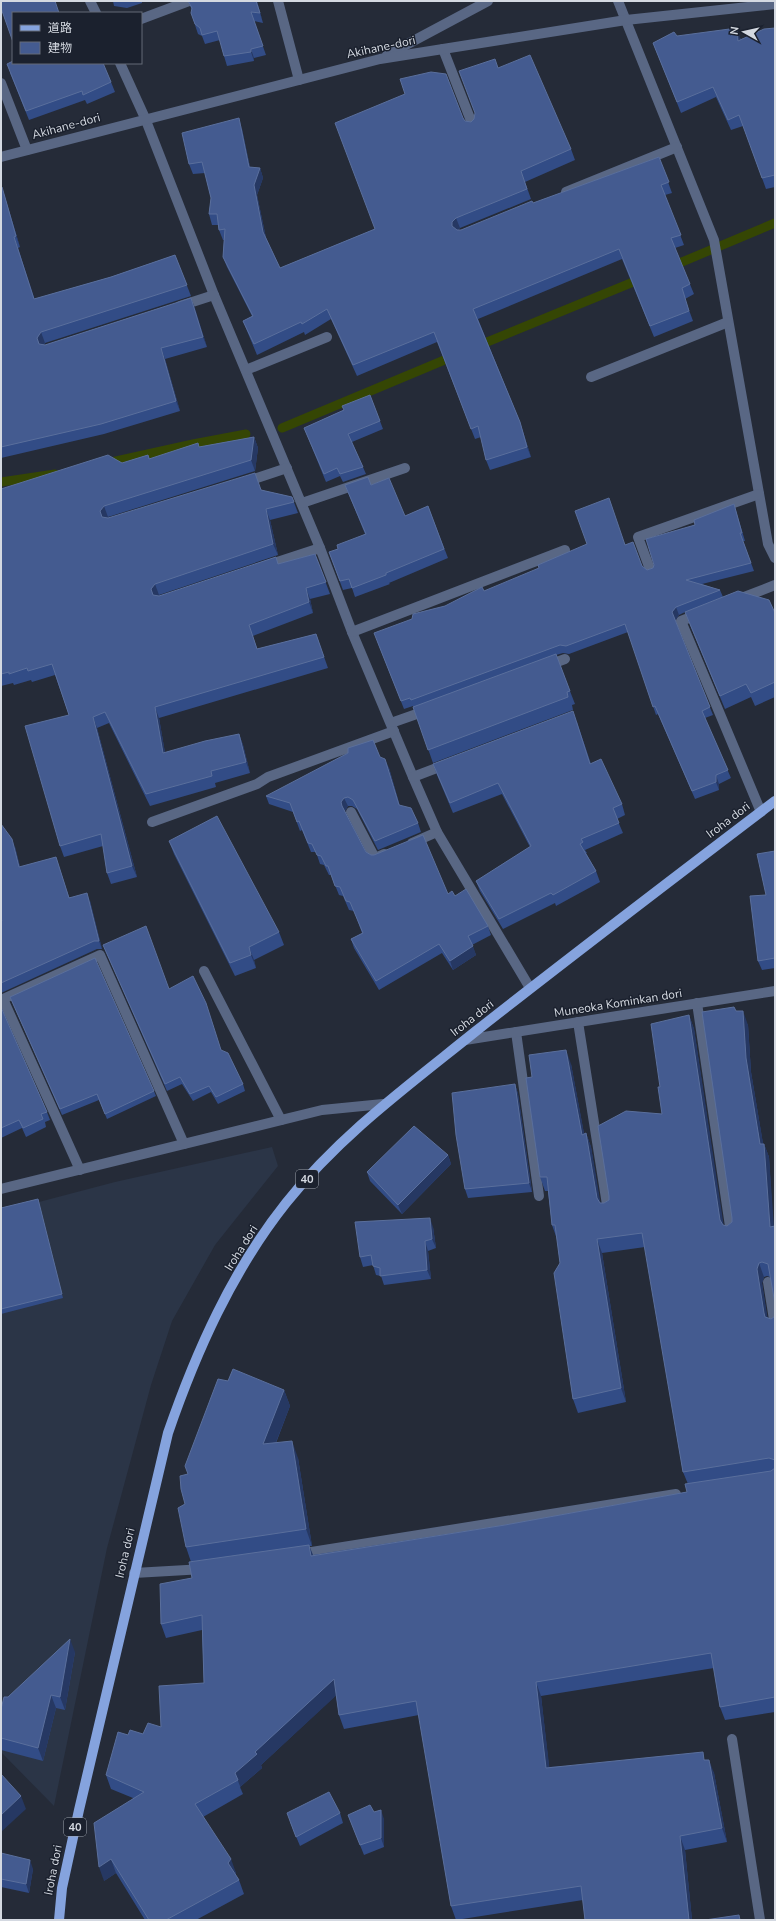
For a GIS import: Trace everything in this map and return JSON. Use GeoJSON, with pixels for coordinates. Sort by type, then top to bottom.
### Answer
{"type":"FeatureCollection","features":[{"type":"Feature","properties":{"kind":"main road","name":"Iroha dori"},"geometry":{"type":"LineString","coordinates":[[59,1920],[62,1888],[134,1573],[168,1433],[183,1389],[210,1327],[253,1251],[286,1203],[328,1156],[383,1104],[530,988],[775,801]]}},
{"type":"Feature","properties":{"kind":"street"},"geometry":{"type":"LineString","coordinates":[[90,1],[96,12]]}},
{"type":"Feature","properties":{"kind":"street"},"geometry":{"type":"LineString","coordinates":[[142,18],[189,1]]}},
{"type":"Feature","properties":{"kind":"street"},"geometry":{"type":"LineString","coordinates":[[278,1],[299,80]]}},
{"type":"Feature","properties":{"kind":"street"},"geometry":{"type":"LineString","coordinates":[[380,59],[488,1]]}},
{"type":"Feature","properties":{"kind":"street"},"geometry":{"type":"LineString","coordinates":[[618,1],[714,240],[768,544],[775,558]]}},
{"type":"Feature","properties":{"kind":"street","name":"Akihane-dori"},"geometry":{"type":"LineString","coordinates":[[1,157],[145,118],[380,59],[626,20],[775,4]]}},
{"type":"Feature","properties":{"kind":"street"},"geometry":{"type":"LineString","coordinates":[[442,48],[473,126]]}},
{"type":"Feature","properties":{"kind":"street"},"geometry":{"type":"LineString","coordinates":[[120,64],[145,118],[214,295],[302,503],[352,632],[437,832],[530,988]]}},
{"type":"Feature","properties":{"kind":"street"},"geometry":{"type":"LineString","coordinates":[[1,83],[27,150]]}},
{"type":"Feature","properties":{"kind":"street"},"geometry":{"type":"LineString","coordinates":[[558,195],[677,147]]}},
{"type":"Feature","properties":{"kind":"street"},"geometry":{"type":"LineString","coordinates":[[168,309],[214,295]]}},
{"type":"Feature","properties":{"kind":"street"},"geometry":{"type":"LineString","coordinates":[[591,377],[728,322]]}},
{"type":"Feature","properties":{"kind":"street"},"geometry":{"type":"LineString","coordinates":[[246,370],[327,337]]}},
{"type":"Feature","properties":{"kind":"street"},"geometry":{"type":"LineString","coordinates":[[235,484],[286,468]]}},
{"type":"Feature","properties":{"kind":"street"},"geometry":{"type":"LineString","coordinates":[[302,503],[405,468]]}},
{"type":"Feature","properties":{"kind":"street"},"geometry":{"type":"LineString","coordinates":[[651,572],[638,537],[759,494]]}},
{"type":"Feature","properties":{"kind":"street"},"geometry":{"type":"LineString","coordinates":[[252,570],[320,548]]}},
{"type":"Feature","properties":{"kind":"street"},"geometry":{"type":"LineString","coordinates":[[352,632],[565,550]]}},
{"type":"Feature","properties":{"kind":"street"},"geometry":{"type":"LineString","coordinates":[[732,602],[775,585]]}},
{"type":"Feature","properties":{"kind":"street"},"geometry":{"type":"LineString","coordinates":[[710,610],[681,621],[761,812]]}},
{"type":"Feature","properties":{"kind":"street"},"geometry":{"type":"LineString","coordinates":[[536,670],[565,659]]}},
{"type":"Feature","properties":{"kind":"street"},"geometry":{"type":"LineString","coordinates":[[152,822],[257,784],[268,777],[393,727],[434,707]]}},
{"type":"Feature","properties":{"kind":"street"},"geometry":{"type":"LineString","coordinates":[[413,777],[457,761]]}},
{"type":"Feature","properties":{"kind":"street"},"geometry":{"type":"LineString","coordinates":[[351,812],[375,858],[437,832]]}},
{"type":"Feature","properties":{"kind":"street"},"geometry":{"type":"LineString","coordinates":[[80,1170],[3,999],[100,955],[184,1144]]}},
{"type":"Feature","properties":{"kind":"street"},"geometry":{"type":"LineString","coordinates":[[204,971],[280,1120]]}},
{"type":"Feature","properties":{"kind":"street","name":"Muneoka Kominkan dori"},"geometry":{"type":"LineString","coordinates":[[465,1040],[775,991]]}},
{"type":"Feature","properties":{"kind":"street"},"geometry":{"type":"LineString","coordinates":[[697,1003],[731,1233]]}},
{"type":"Feature","properties":{"kind":"street"},"geometry":{"type":"LineString","coordinates":[[578,1022],[608,1211]]}},
{"type":"Feature","properties":{"kind":"street"},"geometry":{"type":"LineString","coordinates":[[516,1032],[539,1196]]}},
{"type":"Feature","properties":{"kind":"street"},"geometry":{"type":"LineString","coordinates":[[2,1187],[80,1170],[322,1110],[383,1104]]}},
{"type":"Feature","properties":{"kind":"street"},"geometry":{"type":"LineString","coordinates":[[768,1282],[775,1326]]}},
{"type":"Feature","properties":{"kind":"street"},"geometry":{"type":"LineString","coordinates":[[286,1556],[688,1492]]}},
{"type":"Feature","properties":{"kind":"street"},"geometry":{"type":"LineString","coordinates":[[134,1573],[215,1568]]}},
{"type":"Feature","properties":{"kind":"street"},"geometry":{"type":"LineString","coordinates":[[732,1740],[760,1920]]}},
{"type":"Feature","properties":{"kind":"shaded area"},"geometry":{"type":"Polygon","coordinates":[[[272,1147],[278,1166],[215,1245],[172,1321],[151,1385],[107,1548],[54,1806],[1,1752],[1,1212],[115,1182],[272,1147]]]}},
{"type":"Feature","properties":{"kind":"building"},"geometry":{"type":"Polygon","coordinates":[[[1,1],[55,1],[59,12],[12,12],[12,39],[1,8],[1,1]]]}},
{"type":"Feature","properties":{"kind":"building"},"geometry":{"type":"Polygon","coordinates":[[[188,1],[256,1],[260,13],[251,12],[263,46],[251,49],[251,52],[224,56],[217,31],[202,35],[200,28],[195,24],[191,13],[192,8],[188,1]]]}},
{"type":"Feature","properties":{"kind":"building"},"geometry":{"type":"Polygon","coordinates":[[[737,28],[738,41],[764,29],[775,28],[775,175],[762,178],[739,115],[728,120],[713,87],[677,102],[653,43],[674,32],[677,36],[737,28]]]}},
{"type":"Feature","properties":{"kind":"building"},"geometry":{"type":"Polygon","coordinates":[[[530,55],[571,149],[521,171],[527,189],[456,218],[452,222],[452,226],[457,230],[461,230],[532,201],[533,203],[659,157],[669,182],[661,185],[681,235],[671,238],[690,284],[682,288],[689,311],[650,326],[619,249],[473,309],[520,422],[527,447],[486,460],[478,426],[471,429],[434,332],[353,365],[327,309],[302,324],[301,322],[254,344],[243,321],[253,316],[223,257],[225,229],[219,230],[217,214],[209,214],[211,198],[202,162],[189,164],[182,133],[239,118],[249,167],[260,168],[254,185],[263,232],[280,268],[375,229],[335,123],[405,94],[400,79],[431,72],[446,74],[463,118],[465,121],[471,122],[474,119],[475,113],[459,71],[495,59],[498,68],[530,55]]]}},
{"type":"Feature","properties":{"kind":"building"},"geometry":{"type":"Polygon","coordinates":[[[12,62],[12,64],[103,64],[111,82],[83,95],[82,91],[26,111],[7,64],[12,62]]]}},
{"type":"Feature","properties":{"kind":"building"},"geometry":{"type":"Polygon","coordinates":[[[1,187],[16,236],[14,237],[34,299],[111,277],[175,255],[187,285],[41,332],[37,338],[39,344],[45,345],[191,298],[203,337],[161,348],[176,401],[101,424],[1,447],[1,187]]]}},
{"type":"Feature","properties":{"kind":"building"},"geometry":{"type":"Polygon","coordinates":[[[370,395],[380,421],[348,434],[363,467],[340,474],[337,468],[324,474],[304,428],[344,410],[342,406],[370,395]]]}},
{"type":"Feature","properties":{"kind":"building"},"geometry":{"type":"Polygon","coordinates":[[[254,437],[251,460],[104,506],[100,511],[102,517],[108,518],[255,473],[261,490],[292,497],[294,502],[266,509],[273,544],[155,584],[151,589],[153,595],[159,596],[276,557],[278,564],[315,554],[326,582],[306,588],[309,602],[249,625],[257,649],[316,634],[324,657],[155,707],[163,753],[205,741],[239,734],[246,762],[211,771],[212,776],[146,794],[105,712],[93,717],[132,866],[107,873],[101,834],[60,846],[25,726],[69,715],[52,664],[28,671],[27,668],[9,674],[9,672],[1,674],[1,489],[108,455],[122,463],[148,455],[149,459],[198,443],[199,447],[254,437]]]}},
{"type":"Feature","properties":{"kind":"building"},"geometry":{"type":"Polygon","coordinates":[[[368,477],[371,485],[389,478],[405,516],[428,506],[444,549],[386,573],[386,575],[352,588],[349,579],[340,581],[329,552],[338,549],[337,545],[366,534],[345,485],[368,477]]]}},
{"type":"Feature","properties":{"kind":"building"},"geometry":{"type":"Polygon","coordinates":[[[609,498],[625,545],[633,542],[642,566],[647,570],[653,568],[654,565],[646,539],[695,525],[694,520],[734,504],[742,533],[740,533],[751,563],[686,580],[720,590],[676,607],[672,612],[710,707],[702,711],[728,770],[716,775],[716,782],[692,791],[655,706],[653,707],[625,624],[566,646],[560,645],[411,700],[410,698],[401,701],[374,633],[412,619],[413,614],[445,606],[482,587],[484,591],[539,568],[538,565],[587,544],[575,511],[609,498]]]}},
{"type":"Feature","properties":{"kind":"building"},"geometry":{"type":"Polygon","coordinates":[[[738,591],[769,600],[775,613],[775,682],[751,693],[746,684],[720,696],[685,612],[738,591]]]}},
{"type":"Feature","properties":{"kind":"building"},"geometry":{"type":"Polygon","coordinates":[[[556,654],[570,691],[567,692],[568,697],[428,750],[413,707],[556,654]]]}},
{"type":"Feature","properties":{"kind":"building"},"geometry":{"type":"Polygon","coordinates":[[[573,711],[590,764],[601,759],[622,804],[613,808],[619,823],[581,839],[583,842],[580,844],[596,871],[553,895],[551,893],[499,919],[476,881],[531,846],[498,783],[450,803],[433,764],[573,711]]]}},
{"type":"Feature","properties":{"kind":"building"},"geometry":{"type":"Polygon","coordinates":[[[373,740],[380,757],[385,759],[399,805],[411,808],[418,823],[375,841],[353,800],[348,797],[344,798],[341,802],[342,806],[366,852],[374,855],[423,835],[448,894],[452,891],[455,896],[466,889],[488,926],[468,936],[473,946],[450,961],[439,944],[376,981],[351,939],[363,933],[350,902],[346,901],[340,887],[335,886],[328,866],[326,866],[321,856],[317,855],[312,844],[308,843],[299,821],[297,822],[290,803],[266,796],[348,753],[348,748],[373,740]]]}},
{"type":"Feature","properties":{"kind":"building"},"geometry":{"type":"Polygon","coordinates":[[[217,816],[279,932],[249,947],[251,955],[230,963],[169,841],[217,816]]]}},
{"type":"Feature","properties":{"kind":"building"},"geometry":{"type":"Polygon","coordinates":[[[1,824],[12,839],[19,867],[56,857],[69,898],[87,893],[99,941],[94,941],[1,983],[2,921],[1,824]]]}},
{"type":"Feature","properties":{"kind":"building"},"geometry":{"type":"Polygon","coordinates":[[[775,851],[775,958],[758,961],[750,896],[766,895],[757,854],[775,851]]]}},
{"type":"Feature","properties":{"kind":"building"},"geometry":{"type":"Polygon","coordinates":[[[146,926],[169,989],[193,976],[206,1003],[221,1050],[228,1053],[243,1084],[216,1097],[209,1086],[190,1094],[180,1077],[165,1084],[103,945],[146,926]]]}},
{"type":"Feature","properties":{"kind":"building"},"geometry":{"type":"Polygon","coordinates":[[[95,958],[154,1091],[105,1114],[97,1094],[60,1109],[10,997],[95,958]]]}},
{"type":"Feature","properties":{"kind":"building"},"geometry":{"type":"Polygon","coordinates":[[[1,1007],[47,1112],[41,1114],[43,1119],[23,1128],[19,1120],[1,1128],[1,1007]]]}},
{"type":"Feature","properties":{"kind":"building"},"geometry":{"type":"Polygon","coordinates":[[[734,1007],[736,1011],[743,1011],[746,1058],[760,1144],[764,1144],[770,1227],[775,1226],[775,1304],[768,1264],[762,1262],[759,1263],[757,1269],[765,1317],[771,1319],[775,1315],[775,1460],[769,1458],[683,1472],[642,1233],[597,1239],[621,1388],[573,1399],[554,1273],[560,1263],[555,1225],[552,1225],[547,1177],[540,1177],[526,1078],[532,1077],[529,1055],[566,1050],[582,1135],[586,1133],[597,1198],[600,1203],[604,1203],[609,1200],[609,1196],[598,1126],[626,1111],[662,1114],[658,1087],[660,1087],[651,1024],[689,1015],[720,1220],[723,1225],[727,1226],[732,1222],[732,1218],[702,1012],[734,1007]]]}},
{"type":"Feature","properties":{"kind":"building"},"geometry":{"type":"Polygon","coordinates":[[[515,1084],[529,1183],[465,1189],[456,1135],[452,1093],[515,1084]]]}},
{"type":"Feature","properties":{"kind":"building"},"geometry":{"type":"Polygon","coordinates":[[[414,1126],[448,1155],[398,1205],[367,1172],[414,1126]]]}},
{"type":"Feature","properties":{"kind":"building"},"geometry":{"type":"Polygon","coordinates":[[[38,1199],[62,1294],[1,1309],[1,1208],[38,1199]]]}},
{"type":"Feature","properties":{"kind":"building"},"geometry":{"type":"Polygon","coordinates":[[[430,1218],[432,1239],[425,1241],[427,1270],[380,1276],[380,1268],[373,1266],[371,1255],[360,1257],[355,1222],[430,1218]]]}},
{"type":"Feature","properties":{"kind":"building"},"geometry":{"type":"Polygon","coordinates":[[[233,1369],[284,1390],[263,1444],[292,1441],[306,1529],[186,1547],[178,1508],[185,1504],[181,1489],[180,1476],[188,1474],[185,1466],[218,1379],[228,1381],[233,1369]]]}},
{"type":"Feature","properties":{"kind":"building"},"geometry":{"type":"Polygon","coordinates":[[[775,1468],[775,1697],[720,1707],[711,1653],[536,1682],[546,1768],[703,1752],[704,1760],[709,1760],[722,1828],[680,1836],[689,1920],[585,1920],[581,1886],[451,1906],[416,1701],[339,1715],[334,1679],[255,1752],[257,1754],[235,1773],[238,1780],[195,1804],[231,1859],[228,1863],[239,1880],[166,1920],[149,1920],[111,1859],[99,1867],[94,1823],[144,1792],[106,1775],[118,1732],[128,1735],[130,1730],[143,1734],[148,1723],[161,1727],[159,1686],[204,1683],[202,1615],[161,1624],[160,1584],[192,1578],[189,1562],[309,1545],[311,1556],[505,1525],[687,1492],[685,1484],[771,1471],[775,1468]]]}},
{"type":"Feature","properties":{"kind":"building"},"geometry":{"type":"Polygon","coordinates":[[[70,1639],[60,1697],[51,1695],[38,1748],[1,1738],[1,1709],[4,1697],[8,1697],[70,1639]]]}},
{"type":"Feature","properties":{"kind":"building"},"geometry":{"type":"Polygon","coordinates":[[[1,1774],[21,1796],[1,1815],[1,1774]]]}},
{"type":"Feature","properties":{"kind":"building"},"geometry":{"type":"Polygon","coordinates":[[[329,1792],[340,1813],[296,1837],[287,1813],[329,1792]]]}},
{"type":"Feature","properties":{"kind":"building"},"geometry":{"type":"Polygon","coordinates":[[[370,1805],[374,1812],[381,1810],[381,1838],[360,1845],[348,1815],[370,1805]]]}},
{"type":"Feature","properties":{"kind":"building"},"geometry":{"type":"Polygon","coordinates":[[[1,1853],[30,1860],[26,1884],[1,1879],[1,1853]]]}},
{"type":"Feature","properties":{"kind":"building"},"geometry":{"type":"Polygon","coordinates":[[[739,1915],[740,1920],[705,1920],[739,1915]]]}},
{"type":"Feature","properties":{"kind":"waterway"},"geometry":{"type":"LineString","coordinates":[[670,267],[775,223]]}},
{"type":"Feature","properties":{"kind":"waterway"},"geometry":{"type":"LineString","coordinates":[[475,347],[643,278]]}},
{"type":"Feature","properties":{"kind":"waterway"},"geometry":{"type":"LineString","coordinates":[[282,428],[454,356]]}},
{"type":"Feature","properties":{"kind":"waterway"},"geometry":{"type":"LineString","coordinates":[[107,463],[246,434]]}},
{"type":"Feature","properties":{"kind":"waterway"},"geometry":{"type":"LineString","coordinates":[[1,482],[55,474]]}}]}
